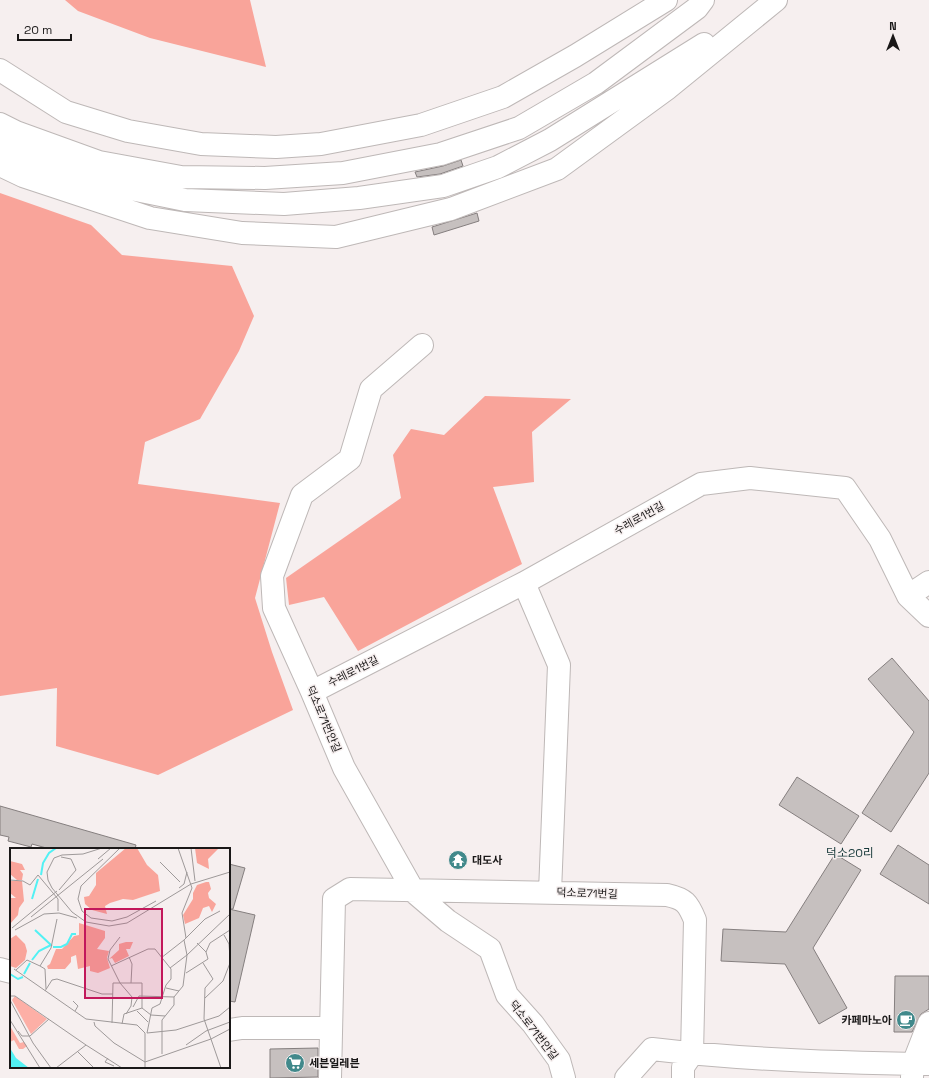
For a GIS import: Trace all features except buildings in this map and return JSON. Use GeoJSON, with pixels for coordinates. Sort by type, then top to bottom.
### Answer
{"type":"FeatureCollection","features":[{"type":"Feature","properties":{"kind":"main road"},"geometry":{"type":"LineString","coordinates":[[0,70],[66,112],[128,131],[201,144],[276,147],[321,144],[421,125],[503,96],[576,56],[666,0]]}},
{"type":"Feature","properties":{"kind":"main road"},"geometry":{"type":"LineString","coordinates":[[0,124],[16,132],[99,162],[181,177],[265,178],[343,173],[441,154],[519,128],[596,83],[697,8],[703,0]]}},
{"type":"Feature","properties":{"kind":"main road"},"geometry":{"type":"LineString","coordinates":[[0,147],[82,179],[185,200],[284,204],[360,198],[443,186],[498,168],[550,140],[775,0]]}},
{"type":"Feature","properties":{"kind":"main road"},"geometry":{"type":"LineString","coordinates":[[0,164],[23,176],[150,218],[242,233],[336,237],[451,209],[557,169],[668,88],[775,0]]}},
{"type":"Feature","properties":{"kind":"main road","name":"덕소로71번안길"},"geometry":{"type":"LineString","coordinates":[[422,345],[371,389],[350,459],[302,495],[272,576],[274,608],[344,768],[414,892],[448,921],[490,949],[507,995],[533,1024],[559,1060],[564,1078]]}},
{"type":"Feature","properties":{"kind":"main road","name":"수레로1번길"},"geometry":{"type":"LineString","coordinates":[[312,692],[524,583],[701,484],[750,478],[845,488],[880,539],[908,596],[929,616]]}},
{"type":"Feature","properties":{"kind":"main road"},"geometry":{"type":"LineString","coordinates":[[908,596],[929,582]]}},
{"type":"Feature","properties":{"kind":"main road","name":"덕소로71번길"},"geometry":{"type":"LineString","coordinates":[[524,583],[559,665],[550,892],[667,895],[680,898],[688,904],[695,920],[692,1054],[684,1067],[684,1078]]}},
{"type":"Feature","properties":{"kind":"main road"},"geometry":{"type":"LineString","coordinates":[[330,1078],[334,898],[350,889],[414,892],[550,892]]}},
{"type":"Feature","properties":{"kind":"main road"},"geometry":{"type":"LineString","coordinates":[[0,969],[10,972]]}},
{"type":"Feature","properties":{"kind":"main road"},"geometry":{"type":"LineString","coordinates":[[626,1078],[652,1049],[692,1054],[918,1069],[929,1023]]}},
{"type":"Feature","properties":{"kind":"main road"},"geometry":{"type":"LineString","coordinates":[[230,1030],[242,1028],[331,1028]]}},
{"type":"Feature","properties":{"kind":"shaded area"},"geometry":{"type":"Polygon","coordinates":[[[65,0],[250,0],[266,67],[150,38],[78,11],[65,0]]]}},
{"type":"Feature","properties":{"kind":"shaded area"},"geometry":{"type":"Polygon","coordinates":[[[0,193],[91,225],[122,255],[232,266],[254,316],[239,351],[200,419],[145,442],[138,484],[280,503],[255,598],[272,652],[293,710],[158,775],[56,746],[57,688],[0,696],[0,193]]]}},
{"type":"Feature","properties":{"kind":"shaded area"},"geometry":{"type":"Polygon","coordinates":[[[485,396],[571,399],[532,432],[534,482],[493,487],[522,564],[358,651],[324,597],[289,605],[286,578],[401,498],[393,455],[411,429],[444,435],[485,396]]]}},
{"type":"Feature","properties":{"kind":"place","name":"대도사"},"geometry":{"type":"Point","coordinates":[458,860]}},
{"type":"Feature","properties":{"kind":"place","name":"카페마노아"},"geometry":{"type":"Point","coordinates":[906,1020]}},
{"type":"Feature","properties":{"kind":"place","name":"세븐일레븐"},"geometry":{"type":"Point","coordinates":[295,1063]}},
{"type":"Feature","properties":{"kind":"district","name":"덕소20리"},"geometry":{"type":"Point","coordinates":[850,853]}}]}
